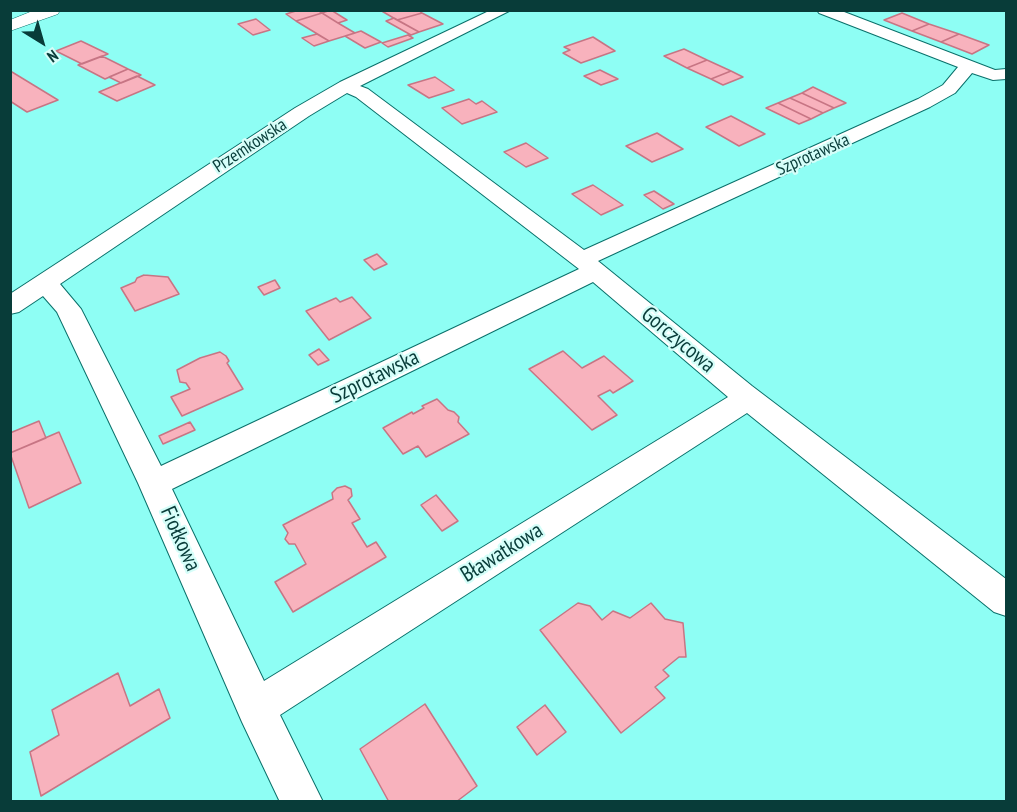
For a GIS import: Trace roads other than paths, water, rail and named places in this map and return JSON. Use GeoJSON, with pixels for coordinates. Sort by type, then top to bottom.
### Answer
{"type":"FeatureCollection","features":[{"type":"Feature","properties":{"kind":"street"},"geometry":{"type":"LineString","coordinates":[[10,26],[52,10]]}},
{"type":"Feature","properties":{"kind":"street","name":"Przemkowska"},"geometry":{"type":"LineString","coordinates":[[10,306],[261,138],[346,86],[504,10]]}},
{"type":"Feature","properties":{"kind":"street"},"geometry":{"type":"LineString","coordinates":[[824,10],[968,66],[1000,75]]}},
{"type":"Feature","properties":{"kind":"street","name":"Szprotawska"},"geometry":{"type":"LineString","coordinates":[[154,483],[589,266],[924,104],[950,89],[968,66]]}},
{"type":"Feature","properties":{"kind":"street","name":"Gorczycowa"},"geometry":{"type":"LineString","coordinates":[[346,86],[362,93],[589,266],[748,398],[1006,600]]}},
{"type":"Feature","properties":{"kind":"street","name":"Fiołkowa"},"geometry":{"type":"LineString","coordinates":[[46,283],[68,309],[154,483],[256,708],[302,801]]}},
{"type":"Feature","properties":{"kind":"street","name":"Bławatkowa"},"geometry":{"type":"LineString","coordinates":[[256,708],[748,398]]}}]}
